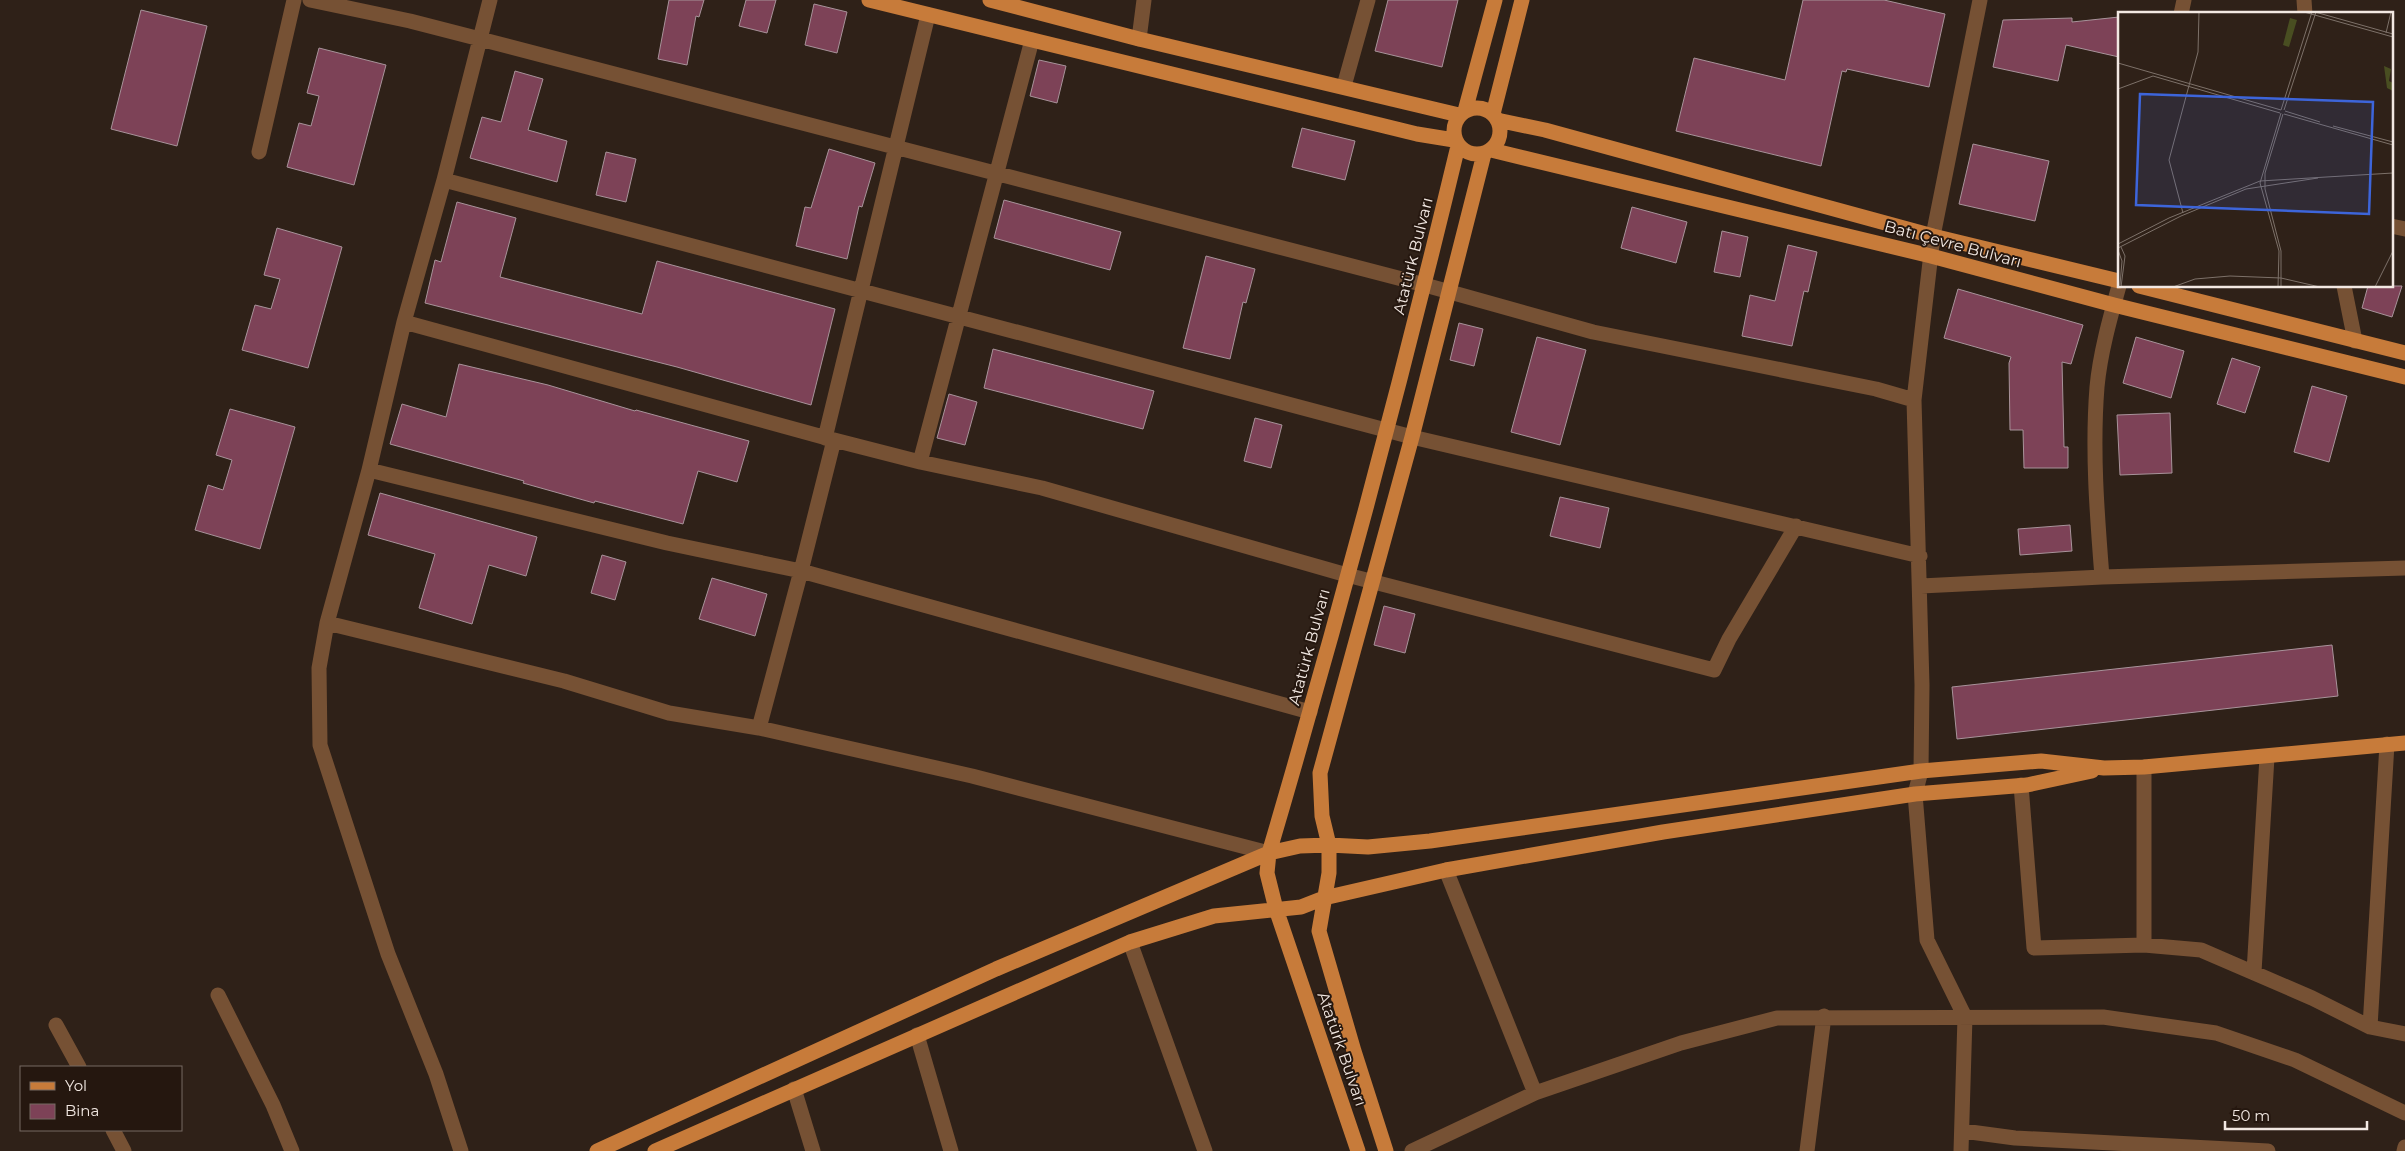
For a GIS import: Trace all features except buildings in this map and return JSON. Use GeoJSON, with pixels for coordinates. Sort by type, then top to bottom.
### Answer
{"type":"FeatureCollection","features":[{"type":"Feature","properties":{"kind":"main road"},"geometry":{"type":"LineString","coordinates":[[870,0],[1456,143],[1470,154],[1487,152],[1496,146],[1500,133],[1495,117],[1522,0]]}},
{"type":"Feature","properties":{"kind":"main road"},"geometry":{"type":"LineString","coordinates":[[990,0],[1139,39],[1462,113],[1479,108],[1495,117]]}},
{"type":"Feature","properties":{"kind":"main road"},"geometry":{"type":"LineString","coordinates":[[1456,143],[1453,127],[1462,113],[1495,0]]}},
{"type":"Feature","properties":{"kind":"main road","name":"Batı Çevre Bulvarı"},"geometry":{"type":"LineString","coordinates":[[1495,117],[1933,236],[2118,281]]}},
{"type":"Feature","properties":{"kind":"main road","name":"Atatürk Bulvarı"},"geometry":{"type":"LineString","coordinates":[[1358,1151],[1276,909],[1267,873],[1269,853],[1310,712],[1425,285],[1456,143]]}},
{"type":"Feature","properties":{"kind":"main road","name":"Batı Çevre Bulvarı"},"geometry":{"type":"LineString","coordinates":[[1487,152],[1931,256],[2114,305],[2405,377]]}},
{"type":"Feature","properties":{"kind":"main road","name":"Atatürk Bulvarı"},"geometry":{"type":"LineString","coordinates":[[1386,1151],[1319,931],[1328,873],[1329,845],[1322,816],[1320,772],[1412,437],[1487,152]]}},
{"type":"Feature","properties":{"kind":"main road"},"geometry":{"type":"LineString","coordinates":[[2147,288],[2405,353]]}},
{"type":"Feature","properties":{"kind":"main road"},"geometry":{"type":"LineString","coordinates":[[597,1151],[996,969],[1269,853],[1300,846],[1368,847],[1430,841],[1921,771],[2041,761],[2104,768],[2144,767],[2267,757],[2405,742]]}},
{"type":"Feature","properties":{"kind":"main road"},"geometry":{"type":"LineString","coordinates":[[662,1150],[794,1089],[1130,942],[1214,916],[1301,907],[1324,898],[1446,870],[1663,832],[1916,794],[2021,785],[2104,768]]}},
{"type":"Feature","properties":{"kind":"street"},"geometry":{"type":"LineString","coordinates":[[259,152],[294,0]]}},
{"type":"Feature","properties":{"kind":"street"},"geometry":{"type":"LineString","coordinates":[[310,0],[410,21],[480,39],[1425,285],[1593,332],[1876,389],[1914,400]]}},
{"type":"Feature","properties":{"kind":"street"},"geometry":{"type":"LineString","coordinates":[[461,1151],[436,1074],[388,954],[320,745],[319,668],[326,623],[369,470],[404,322],[444,180],[490,0]]}},
{"type":"Feature","properties":{"kind":"street"},"geometry":{"type":"LineString","coordinates":[[1139,39],[1144,0]]}},
{"type":"Feature","properties":{"kind":"street"},"geometry":{"type":"LineString","coordinates":[[1344,86],[1368,0]]}},
{"type":"Feature","properties":{"kind":"street"},"geometry":{"type":"LineString","coordinates":[[1962,1151],[1965,1017],[1927,940],[1916,794],[1921,771],[1921,586],[1914,400],[1933,236],[1980,0]]}},
{"type":"Feature","properties":{"kind":"street"},"geometry":{"type":"LineString","coordinates":[[758,728],[801,571],[861,291],[928,15]]}},
{"type":"Feature","properties":{"kind":"street"},"geometry":{"type":"LineString","coordinates":[[920,462],[998,174],[1032,40]]}},
{"type":"Feature","properties":{"kind":"street"},"geometry":{"type":"LineString","coordinates":[[444,180],[1412,437],[1920,556]]}},
{"type":"Feature","properties":{"kind":"street"},"geometry":{"type":"LineString","coordinates":[[2392,226],[2405,230]]}},
{"type":"Feature","properties":{"kind":"street"},"geometry":{"type":"LineString","coordinates":[[2102,577],[2095,485],[2095,424],[2098,384],[2118,288]]}},
{"type":"Feature","properties":{"kind":"street"},"geometry":{"type":"LineString","coordinates":[[2344,288],[2355,341]]}},
{"type":"Feature","properties":{"kind":"street"},"geometry":{"type":"LineString","coordinates":[[404,322],[830,439],[920,462],[1042,488],[1347,575],[1714,670],[1729,639],[1796,526]]}},
{"type":"Feature","properties":{"kind":"street"},"geometry":{"type":"LineString","coordinates":[[369,470],[667,543],[801,571],[1310,712]]}},
{"type":"Feature","properties":{"kind":"street"},"geometry":{"type":"LineString","coordinates":[[1921,586],[2102,577],[2405,568]]}},
{"type":"Feature","properties":{"kind":"street"},"geometry":{"type":"LineString","coordinates":[[326,623],[564,681],[669,713],[758,728],[972,776],[1269,853]]}},
{"type":"Feature","properties":{"kind":"street"},"geometry":{"type":"LineString","coordinates":[[2370,1027],[2388,744]]}},
{"type":"Feature","properties":{"kind":"street"},"geometry":{"type":"LineString","coordinates":[[2254,972],[2267,757]]}},
{"type":"Feature","properties":{"kind":"street"},"geometry":{"type":"LineString","coordinates":[[2144,767],[2144,945]]}},
{"type":"Feature","properties":{"kind":"street"},"geometry":{"type":"LineString","coordinates":[[2021,785],[2034,948],[2144,945],[2201,950],[2254,972],[2370,1027],[2405,1034]]}},
{"type":"Feature","properties":{"kind":"street"},"geometry":{"type":"LineString","coordinates":[[1446,870],[1535,1092]]}},
{"type":"Feature","properties":{"kind":"street"},"geometry":{"type":"LineString","coordinates":[[1130,942],[1205,1151]]}},
{"type":"Feature","properties":{"kind":"street"},"geometry":{"type":"LineString","coordinates":[[218,996],[273,1105],[292,1151]]}},
{"type":"Feature","properties":{"kind":"street"},"geometry":{"type":"LineString","coordinates":[[1807,1151],[1824,1016]]}},
{"type":"Feature","properties":{"kind":"street"},"geometry":{"type":"LineString","coordinates":[[1412,1151],[1535,1092],[1681,1043],[1777,1018],[1824,1016],[2103,1017],[2216,1033],[2294,1060],[2405,1113]]}},
{"type":"Feature","properties":{"kind":"street"},"geometry":{"type":"LineString","coordinates":[[56,1025],[78,1066]]}},
{"type":"Feature","properties":{"kind":"street"},"geometry":{"type":"LineString","coordinates":[[917,1035],[951,1151]]}},
{"type":"Feature","properties":{"kind":"street"},"geometry":{"type":"LineString","coordinates":[[794,1089],[813,1151]]}},
{"type":"Feature","properties":{"kind":"street"},"geometry":{"type":"LineString","coordinates":[[113,1131],[124,1151]]}},
{"type":"Feature","properties":{"kind":"street"},"geometry":{"type":"LineString","coordinates":[[1962,1131],[2015,1138],[2195,1150],[2268,1151]]}},
{"type":"Feature","properties":{"kind":"street"},"geometry":{"type":"LineString","coordinates":[[2404,1151],[2405,1147]]}}]}
